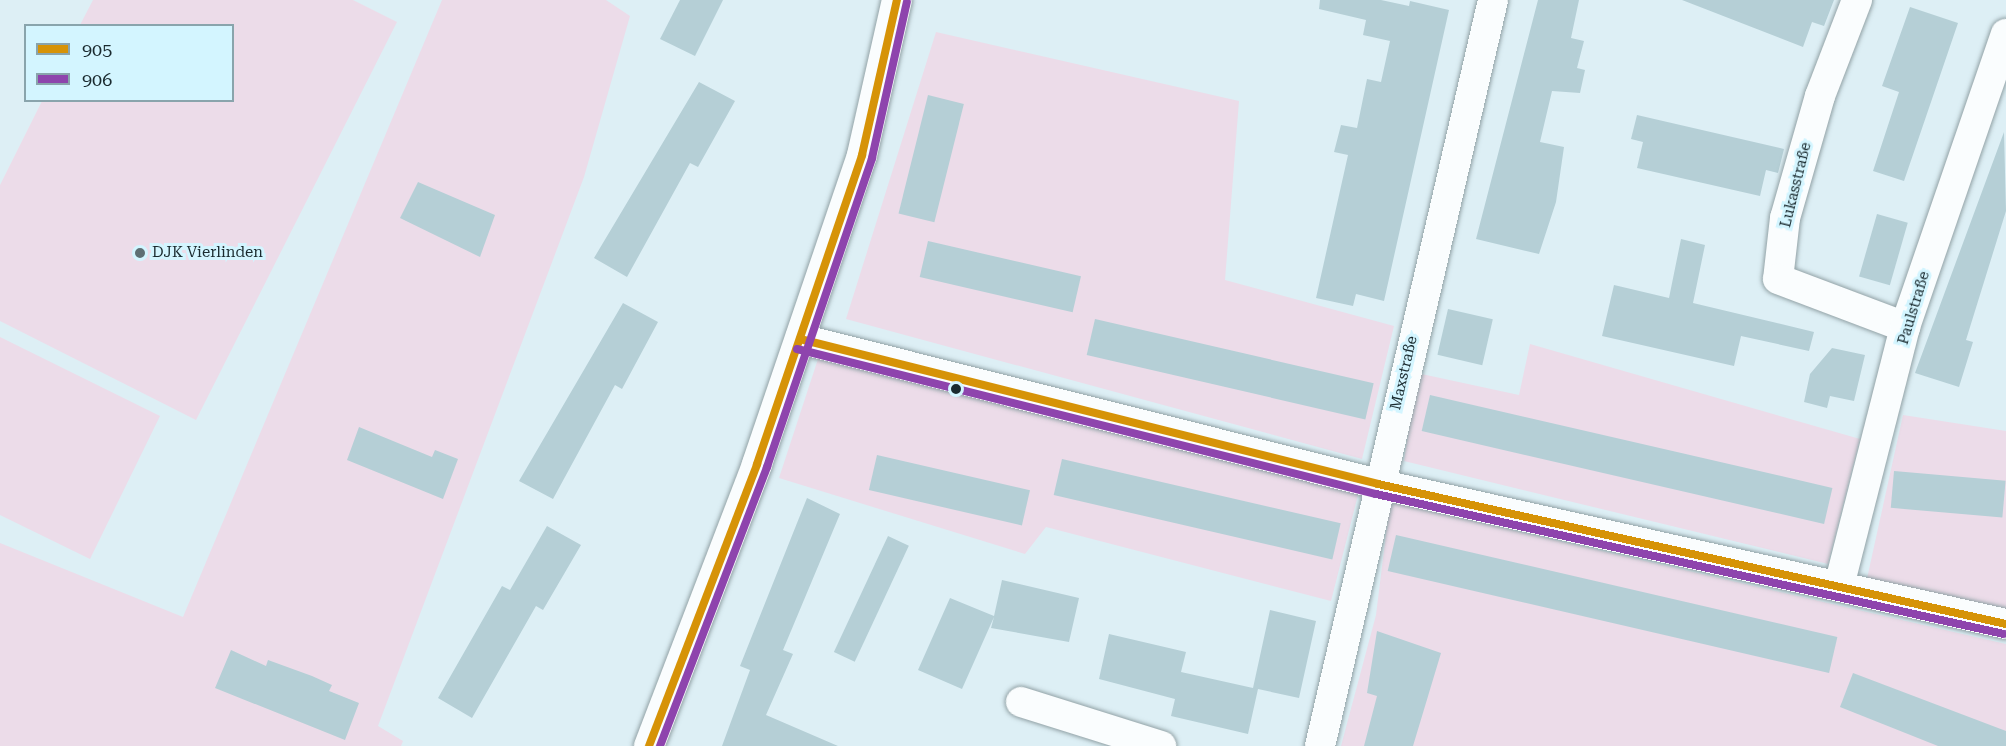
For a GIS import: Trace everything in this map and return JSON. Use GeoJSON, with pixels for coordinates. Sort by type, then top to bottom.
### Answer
{"type":"FeatureCollection","features":[{"type":"Feature","properties":{"kind":"street"},"geometry":{"type":"LineString","coordinates":[[649,746],[800,339],[862,156],[897,0]]}},
{"type":"Feature","properties":{"kind":"street","name":"Maxstraße"},"geometry":{"type":"LineString","coordinates":[[1320,746],[1378,484],[1493,0]]}},
{"type":"Feature","properties":{"kind":"street","name":"Lukasstraße"},"geometry":{"type":"LineString","coordinates":[[1857,0],[1820,96],[1785,218],[1778,279],[1905,327]]}},
{"type":"Feature","properties":{"kind":"street","name":"Paulstraße"},"geometry":{"type":"LineString","coordinates":[[1839,586],[1905,327],[2006,34]]}},
{"type":"Feature","properties":{"kind":"street"},"geometry":{"type":"LineString","coordinates":[[800,339],[1378,484],[2006,624]]}},
{"type":"Feature","properties":{"kind":"street"},"geometry":{"type":"LineString","coordinates":[[1021,702],[1161,746]]}},
{"type":"Feature","properties":{"kind":"shaded area","name":"DJK Vierlinden"},"geometry":{"type":"Polygon","coordinates":[[[93,0],[353,0],[397,22],[196,420],[0,321],[0,185],[42,102],[234,102],[234,24],[81,24],[93,0]]]}},
{"type":"Feature","properties":{"kind":"shaded area"},"geometry":{"type":"Polygon","coordinates":[[[442,0],[606,0],[630,16],[584,177],[378,726],[403,741],[401,746],[0,746],[0,543],[183,617],[442,0]]]}},
{"type":"Feature","properties":{"kind":"shaded area"},"geometry":{"type":"Polygon","coordinates":[[[936,32],[1239,101],[1225,280],[1394,326],[1362,459],[846,319],[936,32]]]}},
{"type":"Feature","properties":{"kind":"shaded area"},"geometry":{"type":"Polygon","coordinates":[[[0,337],[160,416],[90,559],[0,515],[0,337]]]}},
{"type":"Feature","properties":{"kind":"shaded area"},"geometry":{"type":"Polygon","coordinates":[[[1530,344],[1860,439],[1828,564],[1404,461],[1417,373],[1519,395],[1530,344]]]}},
{"type":"Feature","properties":{"kind":"shaded area"},"geometry":{"type":"Polygon","coordinates":[[[818,359],[1359,491],[1331,601],[1046,527],[1025,554],[779,478],[818,359]]]}},
{"type":"Feature","properties":{"kind":"shaded area"},"geometry":{"type":"Polygon","coordinates":[[[1903,415],[2006,431],[2006,610],[1866,583],[1903,415]]]}},
{"type":"Feature","properties":{"kind":"shaded area"},"geometry":{"type":"Polygon","coordinates":[[[1390,502],[2006,644],[2006,746],[1341,746],[1376,615],[1390,502]]]}},
{"type":"Feature","properties":{"kind":"building"},"geometry":{"type":"Polygon","coordinates":[[[680,0],[723,0],[695,56],[660,39],[680,0]]]}},
{"type":"Feature","properties":{"kind":"building"},"geometry":{"type":"Polygon","coordinates":[[[1320,0],[1381,0],[1409,6],[1410,1],[1449,10],[1384,301],[1356,294],[1353,306],[1316,298],[1348,155],[1334,152],[1341,125],[1357,128],[1367,79],[1381,82],[1390,41],[1363,35],[1366,20],[1319,9],[1320,0]]]}},
{"type":"Feature","properties":{"kind":"building"},"geometry":{"type":"Polygon","coordinates":[[[1538,0],[1579,0],[1571,38],[1584,41],[1577,68],[1585,70],[1580,93],[1552,91],[1540,142],[1564,147],[1556,202],[1539,254],[1476,239],[1538,0]]]}},
{"type":"Feature","properties":{"kind":"building"},"geometry":{"type":"Polygon","coordinates":[[[1682,0],[1834,0],[1824,26],[1812,22],[1803,47],[1682,0]]]}},
{"type":"Feature","properties":{"kind":"building"},"geometry":{"type":"Polygon","coordinates":[[[1910,7],[1958,23],[1904,181],[1873,171],[1899,92],[1882,86],[1910,7]]]}},
{"type":"Feature","properties":{"kind":"building"},"geometry":{"type":"Polygon","coordinates":[[[699,82],[735,101],[698,167],[690,163],[627,277],[594,258],[699,82]]]}},
{"type":"Feature","properties":{"kind":"building"},"geometry":{"type":"Polygon","coordinates":[[[928,95],[964,104],[934,222],[898,213],[928,95]]]}},
{"type":"Feature","properties":{"kind":"building"},"geometry":{"type":"Polygon","coordinates":[[[1637,115],[1784,149],[1778,173],[1766,170],[1760,196],[1637,168],[1643,142],[1631,139],[1637,115]]]}},
{"type":"Feature","properties":{"kind":"building"},"geometry":{"type":"Polygon","coordinates":[[[2004,132],[2006,211],[1966,340],[1973,342],[1959,387],[1915,373],[2004,132]]]}},
{"type":"Feature","properties":{"kind":"building"},"geometry":{"type":"Polygon","coordinates":[[[418,182],[495,215],[480,257],[400,218],[418,182]]]}},
{"type":"Feature","properties":{"kind":"building"},"geometry":{"type":"Polygon","coordinates":[[[1877,214],[1908,223],[1890,285],[1859,276],[1877,214]]]}},
{"type":"Feature","properties":{"kind":"building"},"geometry":{"type":"Polygon","coordinates":[[[1681,239],[1705,245],[1693,303],[1814,332],[1809,351],[1741,336],[1734,366],[1602,336],[1614,285],[1669,298],[1681,239]]]}},
{"type":"Feature","properties":{"kind":"building"},"geometry":{"type":"Polygon","coordinates":[[[928,241],[1081,276],[1073,312],[920,277],[928,241]]]}},
{"type":"Feature","properties":{"kind":"building"},"geometry":{"type":"Polygon","coordinates":[[[623,303],[658,322],[622,389],[615,385],[553,499],[519,481],[623,303]]]}},
{"type":"Feature","properties":{"kind":"building"},"geometry":{"type":"Polygon","coordinates":[[[1448,309],[1493,319],[1482,365],[1437,355],[1448,309]]]}},
{"type":"Feature","properties":{"kind":"building"},"geometry":{"type":"Polygon","coordinates":[[[1095,319],[1374,383],[1365,419],[1087,355],[1095,319]]]}},
{"type":"Feature","properties":{"kind":"building"},"geometry":{"type":"Polygon","coordinates":[[[1832,348],[1865,355],[1854,401],[1830,396],[1827,408],[1804,402],[1810,374],[1832,348]]]}},
{"type":"Feature","properties":{"kind":"building"},"geometry":{"type":"Polygon","coordinates":[[[1430,395],[1832,488],[1824,524],[1422,431],[1430,395]]]}},
{"type":"Feature","properties":{"kind":"building"},"geometry":{"type":"Polygon","coordinates":[[[359,427],[432,457],[435,450],[458,459],[443,499],[347,460],[359,427]]]}},
{"type":"Feature","properties":{"kind":"building"},"geometry":{"type":"Polygon","coordinates":[[[877,455],[1030,490],[1022,525],[869,490],[877,455]]]}},
{"type":"Feature","properties":{"kind":"building"},"geometry":{"type":"Polygon","coordinates":[[[1062,459],[1341,523],[1332,559],[1054,495],[1062,459]]]}},
{"type":"Feature","properties":{"kind":"building"},"geometry":{"type":"Polygon","coordinates":[[[1894,471],[2006,481],[2002,518],[1891,508],[1894,471]]]}},
{"type":"Feature","properties":{"kind":"building"},"geometry":{"type":"Polygon","coordinates":[[[807,498],[840,514],[783,650],[793,654],[766,715],[838,746],[722,746],[750,670],[740,666],[807,498]]]}},
{"type":"Feature","properties":{"kind":"building"},"geometry":{"type":"Polygon","coordinates":[[[547,526],[581,545],[543,610],[536,606],[472,718],[438,698],[502,586],[510,590],[547,526]]]}},
{"type":"Feature","properties":{"kind":"building"},"geometry":{"type":"Polygon","coordinates":[[[1396,535],[1837,637],[1829,673],[1388,571],[1396,535]]]}},
{"type":"Feature","properties":{"kind":"building"},"geometry":{"type":"Polygon","coordinates":[[[888,536],[909,546],[855,662],[834,652],[888,536]]]}},
{"type":"Feature","properties":{"kind":"building"},"geometry":{"type":"Polygon","coordinates":[[[1002,580],[1079,598],[1069,642],[991,628],[994,617],[962,689],[918,670],[950,598],[994,616],[1002,580]]]}},
{"type":"Feature","properties":{"kind":"building"},"geometry":{"type":"Polygon","coordinates":[[[1270,610],[1316,621],[1299,698],[1258,689],[1248,734],[1171,716],[1175,699],[1099,679],[1109,634],[1186,652],[1181,672],[1253,688],[1270,610]]]}},
{"type":"Feature","properties":{"kind":"building"},"geometry":{"type":"Polygon","coordinates":[[[1377,631],[1441,653],[1413,746],[1364,746],[1377,696],[1367,693],[1377,631]]]}},
{"type":"Feature","properties":{"kind":"building"},"geometry":{"type":"Polygon","coordinates":[[[231,650],[266,666],[268,660],[312,676],[332,685],[329,691],[359,703],[345,740],[215,688],[231,650]]]}},
{"type":"Feature","properties":{"kind":"building"},"geometry":{"type":"Polygon","coordinates":[[[1853,673],[2006,731],[2006,746],[1938,746],[1840,707],[1853,673]]]}},
{"type":"Feature","properties":{"kind":"transit line","name":"905"},"geometry":{"type":"LineString","coordinates":[[649,746],[757,464],[862,155],[897,0]]}},
{"type":"Feature","properties":{"kind":"transit line","name":"906"},"geometry":{"type":"LineString","coordinates":[[660,746],[767,467],[872,158],[907,2]]}},
{"type":"Feature","properties":{"kind":"transit line","name":"905"},"geometry":{"type":"LineString","coordinates":[[800,339],[1378,484],[2006,624]]}},
{"type":"Feature","properties":{"kind":"transit line","name":"906"},"geometry":{"type":"LineString","coordinates":[[797,349],[1376,494],[2004,634]]}},
{"type":"Feature","properties":{"kind":"place","name":"DJK Vierlinden"},"geometry":{"type":"Point","coordinates":[140,253]}}]}
